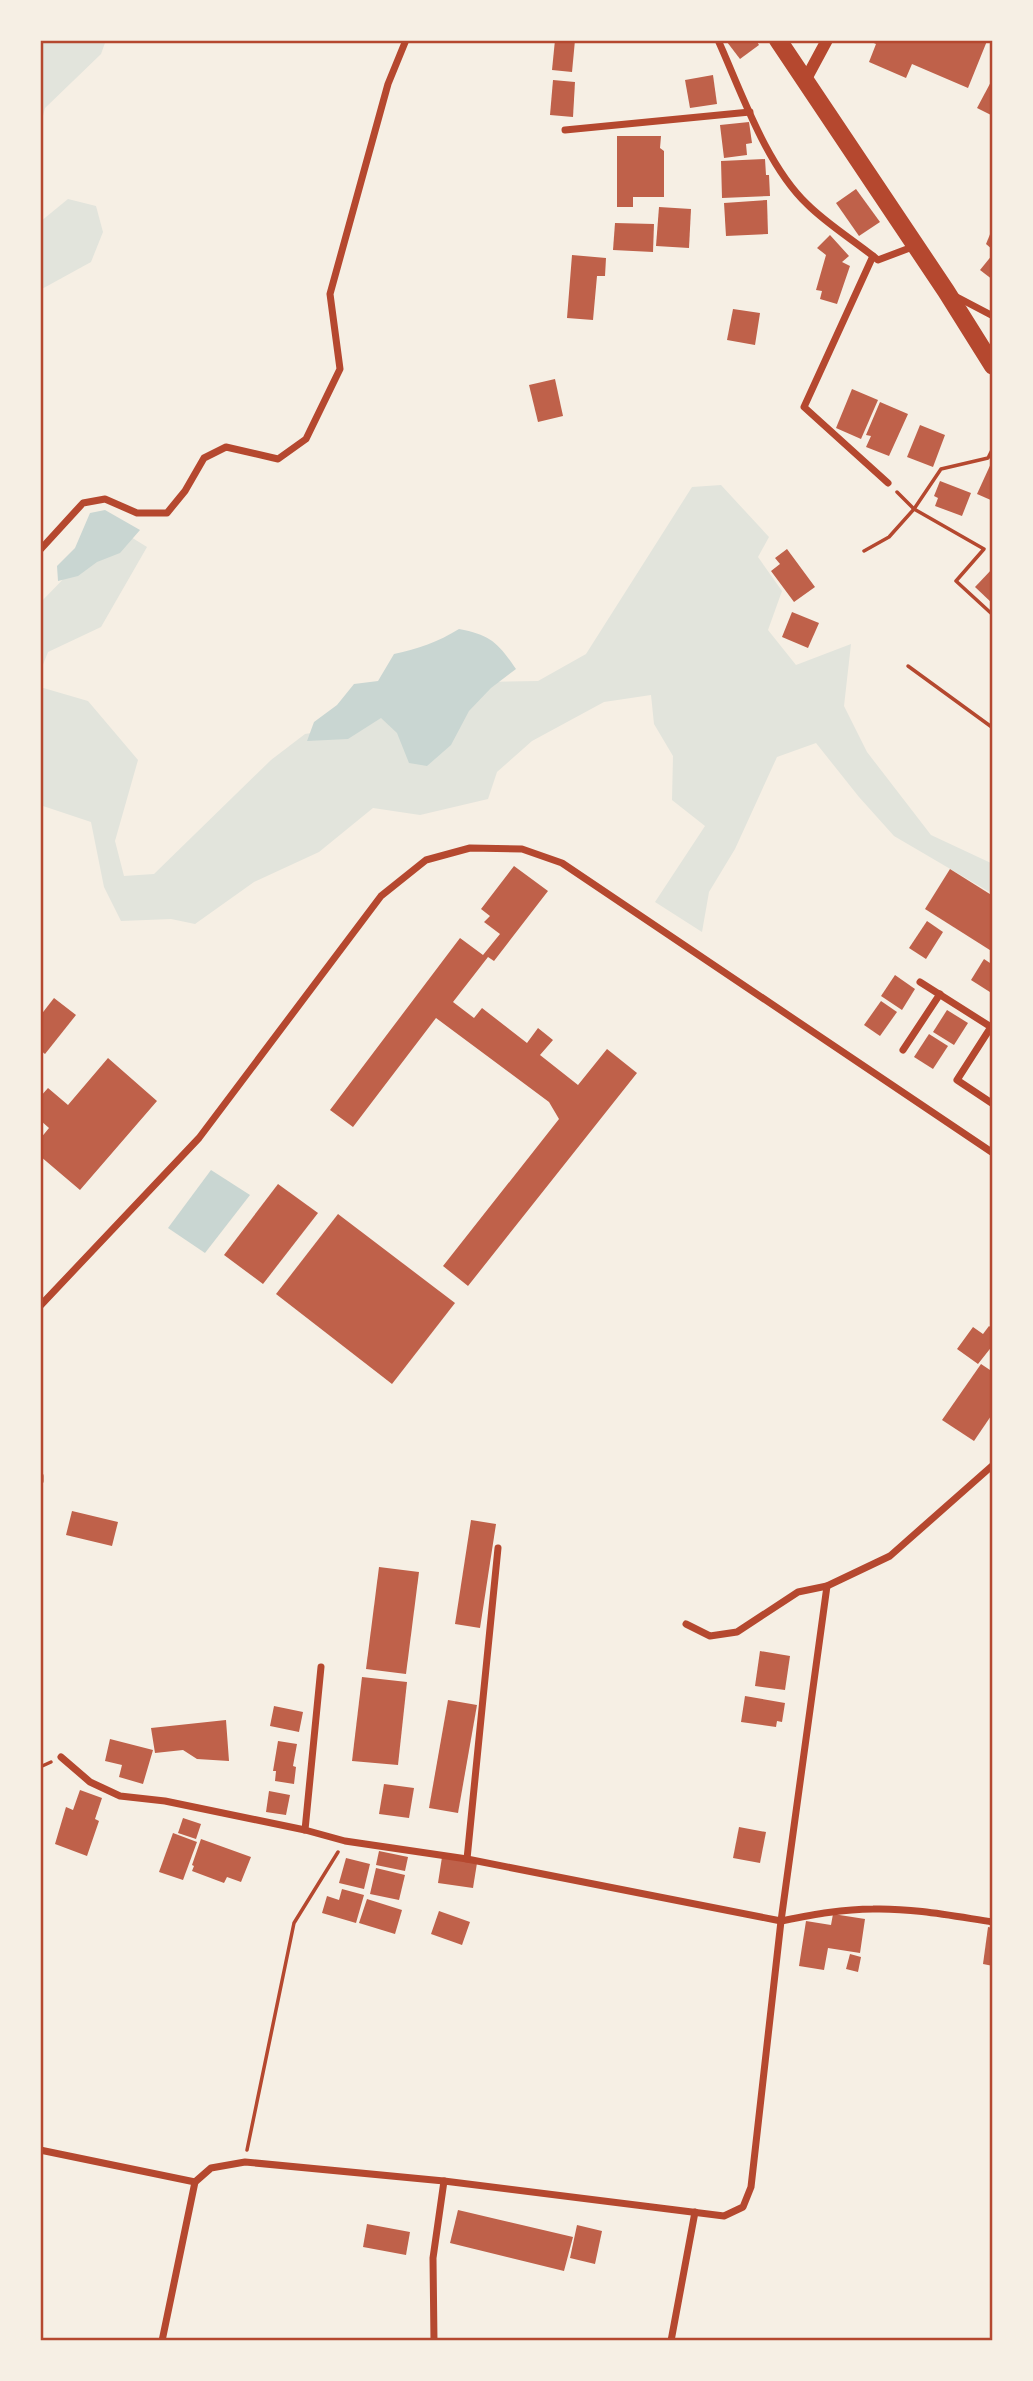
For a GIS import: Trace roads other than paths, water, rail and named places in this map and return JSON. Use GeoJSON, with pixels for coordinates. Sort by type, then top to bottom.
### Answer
{"type":"FeatureCollection","features":[{"type":"Feature","properties":{"kind":"main road"},"geometry":{"type":"LineString","coordinates":[[778,40],[993,366]]}},
{"type":"Feature","properties":{"kind":"street"},"geometry":{"type":"LineString","coordinates":[[40,550],[83,503],[105,499],[137,513],[167,513],[185,491],[204,458],[226,447],[278,459],[306,439],[340,369],[330,293],[388,84],[406,40]]}},
{"type":"Feature","properties":{"kind":"street"},"geometry":{"type":"LineString","coordinates":[[718,40],[750,112],[782,174],[807,204],[878,260],[916,246]]}},
{"type":"Feature","properties":{"kind":"street"},"geometry":{"type":"LineString","coordinates":[[806,79],[827,40]]}},
{"type":"Feature","properties":{"kind":"street"},"geometry":{"type":"LineString","coordinates":[[565,130],[750,112]]}},
{"type":"Feature","properties":{"kind":"street"},"geometry":{"type":"LineString","coordinates":[[873,257],[804,407],[888,483]]}},
{"type":"Feature","properties":{"kind":"street"},"geometry":{"type":"LineString","coordinates":[[946,291],[993,316]]}},
{"type":"Feature","properties":{"kind":"street"},"geometry":{"type":"LineString","coordinates":[[40,1306],[199,1138],[382,896],[426,860],[470,848],[522,849],[562,863],[993,1153]]}},
{"type":"Feature","properties":{"kind":"street"},"geometry":{"type":"LineString","coordinates":[[920,982],[992,1027],[957,1080],[993,1104]]}},
{"type":"Feature","properties":{"kind":"street"},"geometry":{"type":"LineString","coordinates":[[904,1050],[940,994]]}},
{"type":"Feature","properties":{"kind":"street"},"geometry":{"type":"LineString","coordinates":[[686,1624],[710,1636],[737,1632],[798,1592],[827,1586],[890,1556],[993,1465]]}},
{"type":"Feature","properties":{"kind":"street"},"geometry":{"type":"LineString","coordinates":[[467,1859],[498,1548]]}},
{"type":"Feature","properties":{"kind":"street"},"geometry":{"type":"LineString","coordinates":[[162,2341],[195,2182],[211,2168],[245,2162],[444,2181],[723,2216],[743,2207],[751,2187],[781,1921],[827,1586]]}},
{"type":"Feature","properties":{"kind":"street"},"geometry":{"type":"LineString","coordinates":[[304,1830],[321,1667]]}},
{"type":"Feature","properties":{"kind":"street"},"geometry":{"type":"LineString","coordinates":[[61,1757],[90,1782],[120,1796],[165,1801],[345,1841],[467,1859],[781,1921],[828,1912],[874,1909],[927,1912],[993,1922]]}},
{"type":"Feature","properties":{"kind":"street"},"geometry":{"type":"LineString","coordinates":[[40,2150],[195,2182]]}},
{"type":"Feature","properties":{"kind":"street"},"geometry":{"type":"LineString","coordinates":[[434,2341],[433,2258],[444,2181]]}},
{"type":"Feature","properties":{"kind":"street"},"geometry":{"type":"LineString","coordinates":[[671,2341],[695,2213]]}}]}
